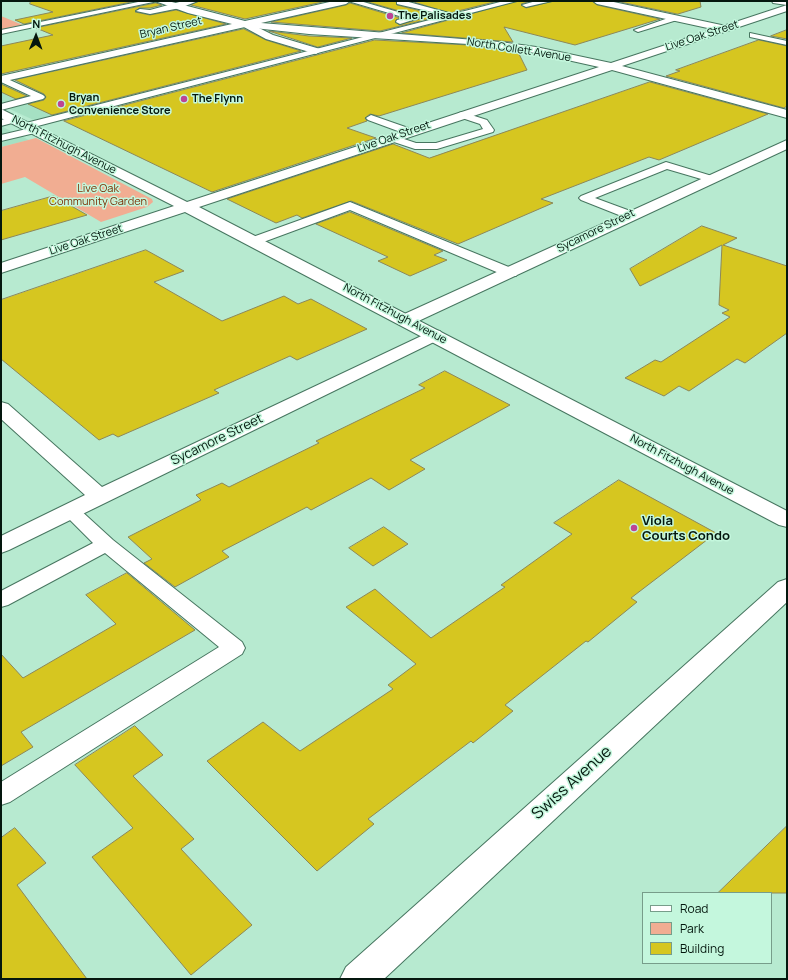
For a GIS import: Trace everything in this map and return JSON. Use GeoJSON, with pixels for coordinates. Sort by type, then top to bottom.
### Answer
{"type":"FeatureCollection","features":[{"type":"Feature","properties":{"kind":"street"},"geometry":{"type":"LineString","coordinates":[[159,1],[245,24],[250,28],[275,38],[316,51]]}},
{"type":"Feature","properties":{"kind":"street","name":"Bryan Street"},"geometry":{"type":"LineString","coordinates":[[1,79],[346,1]]}},
{"type":"Feature","properties":{"kind":"street"},"geometry":{"type":"LineString","coordinates":[[598,1],[726,29]]}},
{"type":"Feature","properties":{"kind":"street","name":"Live Oak Street"},"geometry":{"type":"LineString","coordinates":[[1,268],[787,8]]}},
{"type":"Feature","properties":{"kind":"street"},"geometry":{"type":"LineString","coordinates":[[288,28],[282,19],[292,13]]}},
{"type":"Feature","properties":{"kind":"street","name":"North Collett Avenue"},"geometry":{"type":"LineString","coordinates":[[245,24],[306,30],[379,31],[536,50],[608,66],[787,114]]}},
{"type":"Feature","properties":{"kind":"street"},"geometry":{"type":"LineString","coordinates":[[275,38],[306,30]]}},
{"type":"Feature","properties":{"kind":"street"},"geometry":{"type":"LineString","coordinates":[[536,50],[604,54]]}},
{"type":"Feature","properties":{"kind":"street"},"geometry":{"type":"LineString","coordinates":[[619,53],[660,50]]}},
{"type":"Feature","properties":{"kind":"street"},"geometry":{"type":"LineString","coordinates":[[660,50],[656,56],[656,64],[662,73],[676,84]]}},
{"type":"Feature","properties":{"kind":"street","name":"North Fitzhugh Avenue"},"geometry":{"type":"LineString","coordinates":[[15,122],[254,241],[787,520]]}},
{"type":"Feature","properties":{"kind":"street","name":"Sycamore Street"},"geometry":{"type":"LineString","coordinates":[[406,320],[511,273],[708,178],[787,144]]}},
{"type":"Feature","properties":{"kind":"street","name":"Sycamore Street"},"geometry":{"type":"LineString","coordinates":[[1,545],[434,335]]}},
{"type":"Feature","properties":{"kind":"street"},"geometry":{"type":"LineString","coordinates":[[1,408],[100,497]]}},
{"type":"Feature","properties":{"kind":"street","name":"Swiss Avenue"},"geometry":{"type":"LineString","coordinates":[[358,979],[787,588]]}},
{"type":"Feature","properties":{"kind":"lane"},"geometry":{"type":"LineString","coordinates":[[1,32],[154,1]]}},
{"type":"Feature","properties":{"kind":"lane"},"geometry":{"type":"LineString","coordinates":[[106,18],[145,10],[150,12],[194,1]]}},
{"type":"Feature","properties":{"kind":"lane"},"geometry":{"type":"LineString","coordinates":[[1,138],[15,122],[316,51],[415,18],[352,1]]}},
{"type":"Feature","properties":{"kind":"lane"},"geometry":{"type":"LineString","coordinates":[[397,1],[445,13]]}},
{"type":"Feature","properties":{"kind":"lane"},"geometry":{"type":"LineString","coordinates":[[479,1],[488,3]]}},
{"type":"Feature","properties":{"kind":"lane"},"geometry":{"type":"LineString","coordinates":[[379,31],[513,1]]}},
{"type":"Feature","properties":{"kind":"lane"},"geometry":{"type":"LineString","coordinates":[[526,5],[548,1]]}},
{"type":"Feature","properties":{"kind":"lane"},"geometry":{"type":"LineString","coordinates":[[776,1],[787,3]]}},
{"type":"Feature","properties":{"kind":"lane"},"geometry":{"type":"LineString","coordinates":[[638,30],[674,18]]}},
{"type":"Feature","properties":{"kind":"lane"},"geometry":{"type":"LineString","coordinates":[[753,36],[787,43]]}},
{"type":"Feature","properties":{"kind":"lane"},"geometry":{"type":"LineString","coordinates":[[1,79],[40,97],[1,107]]}},
{"type":"Feature","properties":{"kind":"lane"},"geometry":{"type":"LineString","coordinates":[[8,93],[23,89]]}},
{"type":"Feature","properties":{"kind":"lane"},"geometry":{"type":"LineString","coordinates":[[392,138],[414,146],[437,146],[489,130],[484,122],[462,115]]}},
{"type":"Feature","properties":{"kind":"lane"},"geometry":{"type":"LineString","coordinates":[[371,118],[410,132]]}},
{"type":"Feature","properties":{"kind":"lane"},"geometry":{"type":"LineString","coordinates":[[629,215],[585,198],[666,165],[708,178]]}},
{"type":"Feature","properties":{"kind":"lane"},"geometry":{"type":"LineString","coordinates":[[254,241],[350,206],[511,273]]}},
{"type":"Feature","properties":{"kind":"lane"},"geometry":{"type":"LineString","coordinates":[[1,795],[234,648],[106,544],[71,512]]}},
{"type":"Feature","properties":{"kind":"lane"},"geometry":{"type":"LineString","coordinates":[[1,600],[106,544]]}},
{"type":"Feature","properties":{"kind":"shaded area"},"geometry":{"type":"Polygon","coordinates":[[[33,78],[100,106],[38,122],[1,105],[1,85],[33,78]]]}},
{"type":"Feature","properties":{"kind":"shaded area"},"geometry":{"type":"Polygon","coordinates":[[[1,126],[29,140],[1,147],[1,126]]]}},
{"type":"Feature","properties":{"kind":"green space"},"geometry":{"type":"Polygon","coordinates":[[[1,16],[30,28],[1,34],[1,16]]]}},
{"type":"Feature","properties":{"kind":"green space","name":"Live Oak Community Garden"},"geometry":{"type":"Polygon","coordinates":[[[36,138],[152,199],[153,202],[147,207],[101,222],[25,177],[1,184],[1,147],[36,138]]]}},
{"type":"Feature","properties":{"kind":"building"},"geometry":{"type":"Polygon","coordinates":[[[31,1],[136,1],[24,24],[15,20],[53,12],[30,4],[31,1]]]}},
{"type":"Feature","properties":{"kind":"building"},"geometry":{"type":"Polygon","coordinates":[[[199,1],[327,1],[245,19],[191,5],[199,1]]]}},
{"type":"Feature","properties":{"kind":"building"},"geometry":{"type":"Polygon","coordinates":[[[365,1],[396,1],[397,5],[441,16],[380,31],[271,22],[350,3],[400,18],[395,21],[399,25],[420,19],[419,17],[365,1]]]}},
{"type":"Feature","properties":{"kind":"building"},"geometry":{"type":"Polygon","coordinates":[[[411,1],[498,1],[450,13],[411,1]]]}},
{"type":"Feature","properties":{"kind":"building"},"geometry":{"type":"Polygon","coordinates":[[[518,1],[531,1],[521,4],[526,8],[553,1],[592,1],[597,5],[660,19],[575,45],[504,27],[513,42],[402,33],[518,1]]]}},
{"type":"Feature","properties":{"kind":"building"},"geometry":{"type":"Polygon","coordinates":[[[616,1],[700,1],[701,7],[678,14],[616,1]]]}},
{"type":"Feature","properties":{"kind":"building"},"geometry":{"type":"Polygon","coordinates":[[[156,3],[162,5],[150,8],[139,8],[135,12],[150,15],[176,10],[226,24],[1,74],[1,46],[53,35],[36,28],[156,3]]]}},
{"type":"Feature","properties":{"kind":"building"},"geometry":{"type":"Polygon","coordinates":[[[244,29],[266,40],[301,51],[52,115],[28,104],[44,100],[46,97],[44,94],[15,80],[244,29]]]}},
{"type":"Feature","properties":{"kind":"building"},"geometry":{"type":"Polygon","coordinates":[[[787,30],[787,39],[771,36],[787,30]]]}},
{"type":"Feature","properties":{"kind":"building"},"geometry":{"type":"Polygon","coordinates":[[[269,31],[309,36],[352,38],[318,47],[269,31]]]}},
{"type":"Feature","properties":{"kind":"building"},"geometry":{"type":"Polygon","coordinates":[[[375,40],[468,45],[518,52],[527,70],[379,116],[370,114],[365,118],[367,121],[347,128],[376,138],[212,192],[64,121],[375,40]]]}},
{"type":"Feature","properties":{"kind":"building"},"geometry":{"type":"Polygon","coordinates":[[[759,40],[787,46],[787,106],[784,108],[666,76],[680,71],[676,70],[759,40]]]}},
{"type":"Feature","properties":{"kind":"building"},"geometry":{"type":"Polygon","coordinates":[[[650,82],[768,114],[659,160],[649,157],[541,199],[553,203],[458,244],[351,201],[302,218],[297,215],[276,223],[227,199],[393,144],[429,158],[650,82]]]}},
{"type":"Feature","properties":{"kind":"building"},"geometry":{"type":"Polygon","coordinates":[[[1,84],[27,96],[16,99],[1,92],[1,84]]]}},
{"type":"Feature","properties":{"kind":"building"},"geometry":{"type":"Polygon","coordinates":[[[54,196],[87,215],[1,240],[1,211],[54,196]]]}},
{"type":"Feature","properties":{"kind":"building"},"geometry":{"type":"Polygon","coordinates":[[[350,212],[443,251],[434,255],[447,260],[410,276],[378,261],[388,257],[316,224],[350,212]]]}},
{"type":"Feature","properties":{"kind":"building"},"geometry":{"type":"Polygon","coordinates":[[[702,226],[737,238],[723,245],[787,266],[787,333],[745,363],[737,359],[689,391],[679,386],[664,396],[625,378],[655,360],[661,362],[730,317],[722,313],[729,310],[719,305],[722,245],[640,286],[630,269],[702,226]]]}},
{"type":"Feature","properties":{"kind":"building"},"geometry":{"type":"Polygon","coordinates":[[[146,250],[184,271],[154,282],[222,321],[284,296],[298,304],[311,299],[367,329],[297,360],[290,356],[214,390],[219,393],[118,437],[113,434],[99,440],[1,359],[1,300],[146,250]]]}},
{"type":"Feature","properties":{"kind":"building"},"geometry":{"type":"Polygon","coordinates":[[[445,371],[510,405],[410,460],[425,469],[389,490],[371,478],[311,510],[307,507],[222,551],[229,557],[175,587],[144,563],[152,559],[128,537],[201,500],[196,495],[222,483],[229,487],[319,443],[316,441],[425,388],[419,385],[445,371]]]}},
{"type":"Feature","properties":{"kind":"building"},"geometry":{"type":"Polygon","coordinates":[[[619,480],[716,533],[631,598],[637,602],[588,642],[586,641],[505,705],[513,711],[473,743],[471,741],[368,819],[374,824],[317,871],[207,761],[263,722],[300,751],[393,689],[388,685],[416,664],[346,607],[375,589],[431,638],[505,587],[501,585],[572,534],[554,523],[619,480]]]}},
{"type":"Feature","properties":{"kind":"building"},"geometry":{"type":"Polygon","coordinates":[[[384,527],[408,544],[373,566],[349,548],[384,527]]]}},
{"type":"Feature","properties":{"kind":"building"},"geometry":{"type":"Polygon","coordinates":[[[127,573],[195,630],[21,732],[33,747],[1,766],[1,654],[23,678],[116,624],[86,595],[127,573]]]}},
{"type":"Feature","properties":{"kind":"building"},"geometry":{"type":"Polygon","coordinates":[[[135,726],[163,755],[133,776],[194,839],[181,849],[252,925],[191,975],[92,857],[133,828],[75,765],[135,726]]]}},
{"type":"Feature","properties":{"kind":"building"},"geometry":{"type":"Polygon","coordinates":[[[787,826],[787,893],[719,892],[787,826]]]}},
{"type":"Feature","properties":{"kind":"building"},"geometry":{"type":"Polygon","coordinates":[[[15,828],[46,863],[17,885],[87,979],[1,979],[1,838],[15,828]]]}},
{"type":"Feature","properties":{"kind":"place","name":"The Palisades"},"geometry":{"type":"Point","coordinates":[390,16]}},
{"type":"Feature","properties":{"kind":"place","name":"The Flynn"},"geometry":{"type":"Point","coordinates":[184,99]}},
{"type":"Feature","properties":{"kind":"place","name":"Bryan Convenience Store"},"geometry":{"type":"Point","coordinates":[61,104]}},
{"type":"Feature","properties":{"kind":"place","name":"Viola Courts Condo"},"geometry":{"type":"Point","coordinates":[634,528]}}]}
